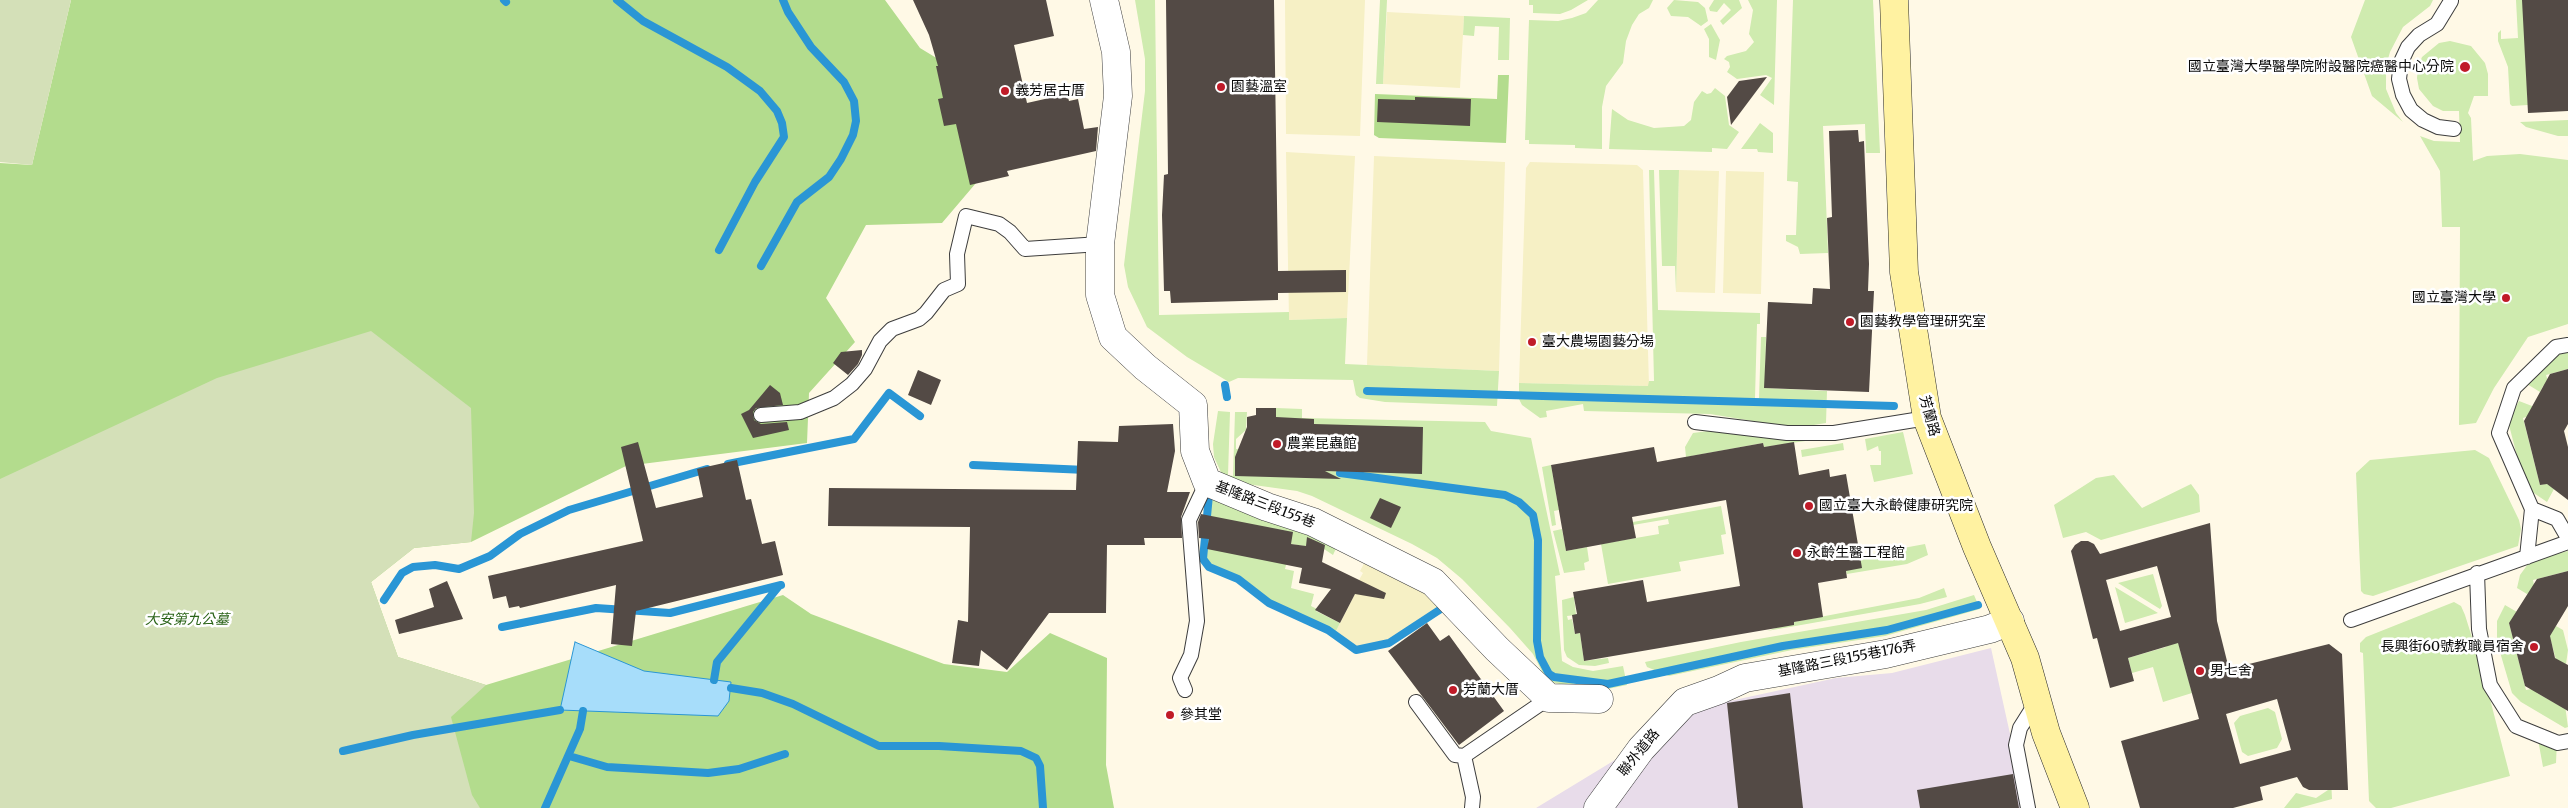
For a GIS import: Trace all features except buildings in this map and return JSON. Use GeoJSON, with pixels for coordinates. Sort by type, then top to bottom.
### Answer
{"type":"FeatureCollection","features":[{"type":"Feature","properties":{"kind":"street","name":"基隆路三段155巷"},"geometry":{"type":"LineString","coordinates":[[1104,0],[1116,52],[1118,96],[1100,244],[1100,295],[1113,337],[1145,367],[1193,405],[1195,451],[1207,482],[1267,507],[1313,522],[1433,582],[1497,649],[1549,698]]}},
{"type":"Feature","properties":{"kind":"street","name":"芳蘭路"},"geometry":{"type":"LineString","coordinates":[[1894,0],[1904,272],[1927,418],[1977,548],[2010,621],[2038,701],[2046,733],[2075,808]]}},
{"type":"Feature","properties":{"kind":"street","name":"基隆路三段155巷176弄"},"geometry":{"type":"LineString","coordinates":[[1685,702],[1745,678],[1886,654],[1990,629],[2010,621]]}},
{"type":"Feature","properties":{"kind":"street"},"geometry":{"type":"LineString","coordinates":[[1549,698],[1599,699]]}},
{"type":"Feature","properties":{"kind":"street","name":"聯外道路"},"geometry":{"type":"LineString","coordinates":[[1603,801],[1641,749],[1685,702]]}},
{"type":"Feature","properties":{"kind":"lane"},"geometry":{"type":"LineString","coordinates":[[2451,1],[2437,24],[2419,35],[2408,47],[2401,62],[2399,79],[2403,95],[2411,110],[2423,120],[2438,127],[2454,129]]}},
{"type":"Feature","properties":{"kind":"lane"},"geometry":{"type":"LineString","coordinates":[[762,415],[800,412],[834,398],[852,384],[865,369],[880,341],[892,330],[919,319],[944,290],[958,284],[957,254],[966,216],[999,224],[1010,232],[1025,250],[1100,244]]}},
{"type":"Feature","properties":{"kind":"lane"},"geometry":{"type":"LineString","coordinates":[[2526,557],[2532,509],[2498,433],[2514,388],[2556,347],[2568,345]]}},
{"type":"Feature","properties":{"kind":"lane"},"geometry":{"type":"LineString","coordinates":[[1695,422],[1787,433],[1834,433],[1927,418]]}},
{"type":"Feature","properties":{"kind":"lane"},"geometry":{"type":"LineString","coordinates":[[1184,690],[1180,678],[1191,655],[1197,621],[1189,520],[1207,482]]}},
{"type":"Feature","properties":{"kind":"lane"},"geometry":{"type":"LineString","coordinates":[[2532,509],[2557,520],[2568,538]]}},
{"type":"Feature","properties":{"kind":"lane"},"geometry":{"type":"LineString","coordinates":[[2351,620],[2568,542]]}},
{"type":"Feature","properties":{"kind":"lane"},"geometry":{"type":"LineString","coordinates":[[2477,574],[2479,629],[2490,685],[2516,726],[2558,743],[2568,741]]}},
{"type":"Feature","properties":{"kind":"lane"},"geometry":{"type":"LineString","coordinates":[[1416,702],[1455,755],[1464,756],[1549,698]]}},
{"type":"Feature","properties":{"kind":"lane"},"geometry":{"type":"LineString","coordinates":[[2028,808],[2016,745],[2020,728],[2038,701]]}},
{"type":"Feature","properties":{"kind":"lane"},"geometry":{"type":"LineString","coordinates":[[1464,756],[1472,797],[1472,808]]}},
{"type":"Feature","properties":{"kind":"shaded area"},"geometry":{"type":"Polygon","coordinates":[[[1285,0],[1365,0],[1360,136],[1286,134],[1285,0]]]}},
{"type":"Feature","properties":{"kind":"shaded area"},"geometry":{"type":"Polygon","coordinates":[[[1387,12],[1464,16],[1460,88],[1383,84],[1387,12]]]}},
{"type":"Feature","properties":{"kind":"shaded area"},"geometry":{"type":"Polygon","coordinates":[[[1286,152],[1355,156],[1347,318],[1289,320],[1286,152]]]}},
{"type":"Feature","properties":{"kind":"shaded area"},"geometry":{"type":"Polygon","coordinates":[[[1374,156],[1505,162],[1499,371],[1367,365],[1374,156]]]}},
{"type":"Feature","properties":{"kind":"shaded area"},"geometry":{"type":"Polygon","coordinates":[[[1530,162],[1637,165],[1643,170],[1649,386],[1519,383],[1526,168],[1530,162]]]}},
{"type":"Feature","properties":{"kind":"shaded area"},"geometry":{"type":"Polygon","coordinates":[[[1679,170],[1719,171],[1715,293],[1676,292],[1679,170]]]}},
{"type":"Feature","properties":{"kind":"shaded area"},"geometry":{"type":"Polygon","coordinates":[[[1726,171],[1764,172],[1761,294],[1723,293],[1726,171]]]}},
{"type":"Feature","properties":{"kind":"shaded area"},"geometry":{"type":"Polygon","coordinates":[[[1368,556],[1445,603],[1388,641],[1357,648],[1335,633],[1361,582],[1359,580],[1363,573],[1360,571],[1368,556]]]}},
{"type":"Feature","properties":{"kind":"shaded area"},"geometry":{"type":"Polygon","coordinates":[[[1991,648],[2016,761],[2021,808],[1536,808],[1702,707],[1836,678],[1892,673],[1991,648]]]}},
{"type":"Feature","properties":{"kind":"green space"},"geometry":{"type":"Polygon","coordinates":[[[0,0],[71,0],[32,165],[0,162],[0,0]]]}},
{"type":"Feature","properties":{"kind":"green space"},"geometry":{"type":"Polygon","coordinates":[[[71,0],[885,0],[920,48],[961,73],[976,183],[942,223],[866,225],[826,298],[855,342],[809,393],[807,443],[626,466],[471,542],[414,548],[371,582],[398,657],[486,685],[783,595],[811,614],[944,664],[1007,672],[1050,633],[1107,658],[1106,765],[1114,808],[0,808],[0,163],[32,165],[71,0]]]}},
{"type":"Feature","properties":{"kind":"green space"},"geometry":{"type":"Polygon","coordinates":[[[1135,0],[1155,0],[1159,315],[1289,312],[1289,320],[1347,318],[1345,364],[1499,371],[1497,406],[1385,402],[1360,398],[1356,395],[1353,380],[1238,378],[1229,382],[1187,357],[1147,327],[1128,287],[1124,265],[1145,91],[1145,59],[1135,0]]]}},
{"type":"Feature","properties":{"kind":"green space"},"geometry":{"type":"Polygon","coordinates":[[[1380,0],[1387,0],[1383,84],[1376,84],[1380,0]]]}},
{"type":"Feature","properties":{"kind":"green space"},"geometry":{"type":"Polygon","coordinates":[[[1529,0],[1588,0],[1560,14],[1533,13],[1533,5],[1529,5],[1529,0]]]}},
{"type":"Feature","properties":{"kind":"green space"},"geometry":{"type":"Polygon","coordinates":[[[1598,0],[1653,0],[1649,8],[1639,14],[1632,25],[1626,41],[1623,63],[1606,86],[1602,107],[1602,149],[1575,148],[1575,145],[1529,144],[1529,140],[1525,140],[1529,20],[1558,21],[1572,18],[1586,13],[1598,0]]]}},
{"type":"Feature","properties":{"kind":"green space"},"geometry":{"type":"Polygon","coordinates":[[[1674,0],[1698,2],[1705,8],[1708,21],[1701,26],[1688,17],[1671,16],[1667,8],[1674,0]]]}},
{"type":"Feature","properties":{"kind":"green space"},"geometry":{"type":"Polygon","coordinates":[[[1714,0],[1739,0],[1742,8],[1723,25],[1720,21],[1731,10],[1724,3],[1717,12],[1710,11],[1709,8],[1714,0]]]}},
{"type":"Feature","properties":{"kind":"green space"},"geometry":{"type":"Polygon","coordinates":[[[1748,0],[1777,0],[1774,105],[1760,95],[1772,78],[1766,75],[1737,79],[1727,72],[1730,67],[1729,62],[1724,59],[1727,56],[1746,51],[1754,42],[1749,34],[1753,10],[1748,0]]]}},
{"type":"Feature","properties":{"kind":"green space"},"geometry":{"type":"Polygon","coordinates":[[[1793,0],[1873,0],[1880,153],[1866,153],[1865,124],[1823,126],[1828,253],[1800,254],[1798,247],[1786,241],[1786,235],[1796,235],[1798,182],[1787,181],[1793,0]]]}},
{"type":"Feature","properties":{"kind":"green space"},"geometry":{"type":"Polygon","coordinates":[[[2365,0],[2433,0],[2430,6],[2403,27],[2390,52],[2386,66],[2386,89],[2396,113],[2403,122],[2372,96],[2351,37],[2365,0]]]}},
{"type":"Feature","properties":{"kind":"green space"},"geometry":{"type":"Polygon","coordinates":[[[2516,0],[2523,0],[2528,105],[2512,106],[2510,104],[2508,67],[2498,41],[2498,33],[2501,30],[2501,39],[2518,38],[2516,0]]]}},
{"type":"Feature","properties":{"kind":"green space"},"geometry":{"type":"Polygon","coordinates":[[[1464,16],[1510,18],[1509,60],[1498,60],[1499,27],[1475,26],[1474,36],[1463,35],[1464,16]]]}},
{"type":"Feature","properties":{"kind":"green space"},"geometry":{"type":"Polygon","coordinates":[[[1711,24],[1720,40],[1716,60],[1709,57],[1709,39],[1704,29],[1711,24]]]}},
{"type":"Feature","properties":{"kind":"green space"},"geometry":{"type":"Polygon","coordinates":[[[2450,41],[2471,46],[2485,63],[2488,74],[2488,96],[2474,96],[2468,113],[2471,118],[2473,161],[2487,156],[2520,154],[2568,160],[2568,324],[2528,337],[2494,388],[2476,423],[2459,425],[2460,227],[2442,227],[2440,171],[2420,136],[2434,141],[2460,142],[2459,111],[2443,111],[2433,106],[2419,89],[2417,78],[2418,67],[2422,57],[2439,43],[2450,41]]]}},
{"type":"Feature","properties":{"kind":"green space"},"geometry":{"type":"Polygon","coordinates":[[[1498,75],[1509,75],[1506,143],[1379,138],[1374,135],[1375,94],[1497,99],[1498,75]]]}},
{"type":"Feature","properties":{"kind":"green space"},"geometry":{"type":"Polygon","coordinates":[[[1715,88],[1725,96],[1729,125],[1739,132],[1727,149],[1712,148],[1712,152],[1609,149],[1612,109],[1628,120],[1654,128],[1684,126],[1691,120],[1694,102],[1702,91],[1707,94],[1711,93],[1715,88]]]}},
{"type":"Feature","properties":{"kind":"green space"},"geometry":{"type":"Polygon","coordinates":[[[2568,120],[2568,136],[2558,136],[2526,127],[2520,122],[2568,120]]]}},
{"type":"Feature","properties":{"kind":"green space"},"geometry":{"type":"Polygon","coordinates":[[[1760,123],[1773,133],[1773,153],[1758,152],[1757,149],[1741,149],[1760,123]]]}},
{"type":"Feature","properties":{"kind":"green space"},"geometry":{"type":"Polygon","coordinates":[[[1649,170],[1654,170],[1658,310],[1760,313],[1760,324],[1757,324],[1755,398],[1759,398],[1761,337],[1766,337],[1765,388],[1827,391],[1826,423],[1795,428],[1710,414],[1584,411],[1583,404],[1546,411],[1547,417],[1540,418],[1522,405],[1519,399],[1519,383],[1648,386],[1649,381],[1654,381],[1649,170]]]}},
{"type":"Feature","properties":{"kind":"green space"},"geometry":{"type":"Polygon","coordinates":[[[1659,170],[1679,170],[1676,292],[1675,266],[1662,266],[1659,170]]]}},
{"type":"Feature","properties":{"kind":"green space","name":"大安第九公墓"},"geometry":{"type":"Polygon","coordinates":[[[371,331],[471,408],[474,513],[471,542],[414,548],[371,582],[398,657],[486,685],[451,717],[472,795],[480,808],[0,808],[0,479],[217,378],[371,331]]]}},
{"type":"Feature","properties":{"kind":"green space"},"geometry":{"type":"Polygon","coordinates":[[[2568,351],[2568,369],[2546,375],[2549,384],[2543,386],[2540,392],[2527,384],[2540,357],[2568,351]]]}},
{"type":"Feature","properties":{"kind":"green space"},"geometry":{"type":"Polygon","coordinates":[[[2519,401],[2532,406],[2532,415],[2523,418],[2540,485],[2550,483],[2554,489],[2547,502],[2525,487],[2509,425],[2510,418],[2519,401]]]}},
{"type":"Feature","properties":{"kind":"green space"},"geometry":{"type":"Polygon","coordinates":[[[1276,408],[1302,409],[1302,418],[1485,422],[1491,431],[1531,438],[1560,575],[1555,576],[1562,661],[1573,667],[1593,671],[1623,666],[1627,685],[1603,690],[1577,688],[1547,681],[1533,654],[1510,628],[1462,579],[1437,558],[1312,496],[1297,491],[1225,481],[1214,457],[1213,444],[1218,411],[1230,412],[1228,475],[1233,476],[1235,412],[1247,412],[1246,430],[1236,439],[1236,449],[1254,450],[1276,417],[1276,408]]]}},
{"type":"Feature","properties":{"kind":"green space"},"geometry":{"type":"Polygon","coordinates":[[[1716,430],[1826,438],[1764,447],[1763,443],[1686,457],[1685,447],[1693,433],[1716,430]]]}},
{"type":"Feature","properties":{"kind":"green space"},"geometry":{"type":"Polygon","coordinates":[[[1903,432],[1913,474],[1874,482],[1870,465],[1881,465],[1881,451],[1879,451],[1878,446],[1867,451],[1865,439],[1903,432]]]}},
{"type":"Feature","properties":{"kind":"green space"},"geometry":{"type":"Polygon","coordinates":[[[1843,443],[1844,450],[1802,457],[1801,450],[1843,443]]]}},
{"type":"Feature","properties":{"kind":"green space"},"geometry":{"type":"Polygon","coordinates":[[[2475,450],[2489,458],[2519,520],[2521,529],[2518,546],[2373,596],[2364,594],[2361,591],[2356,473],[2370,460],[2475,450]]]}},
{"type":"Feature","properties":{"kind":"green space"},"geometry":{"type":"Polygon","coordinates":[[[1551,465],[1559,510],[1554,511],[1556,525],[1552,526],[1542,467],[1551,465]]]}},
{"type":"Feature","properties":{"kind":"green space"},"geometry":{"type":"Polygon","coordinates":[[[2114,475],[2142,508],[2191,484],[2199,495],[2200,512],[2101,540],[2086,532],[2063,538],[2054,505],[2096,478],[2114,475]]]}},
{"type":"Feature","properties":{"kind":"green space"},"geometry":{"type":"Polygon","coordinates":[[[1210,496],[1339,542],[1333,555],[1324,549],[1291,544],[1285,569],[1294,571],[1291,588],[1314,594],[1311,606],[1317,609],[1316,611],[1340,623],[1335,633],[1270,602],[1238,576],[1211,566],[1205,558],[1210,496]]]}},
{"type":"Feature","properties":{"kind":"green space"},"geometry":{"type":"Polygon","coordinates":[[[1721,506],[1726,534],[1721,535],[1724,554],[1679,562],[1681,571],[1608,584],[1601,544],[1659,534],[1658,526],[1669,524],[1668,519],[1633,525],[1633,522],[1721,506]]]}},
{"type":"Feature","properties":{"kind":"green space"},"geometry":{"type":"Polygon","coordinates":[[[1562,529],[1566,551],[1587,547],[1589,561],[1584,563],[1585,570],[1564,573],[1553,531],[1562,529]]]}},
{"type":"Feature","properties":{"kind":"green space"},"geometry":{"type":"Polygon","coordinates":[[[1925,544],[1928,555],[1907,564],[1847,574],[1846,571],[1860,556],[1925,544]]]}},
{"type":"Feature","properties":{"kind":"green space"},"geometry":{"type":"Polygon","coordinates":[[[2568,551],[2568,571],[2533,580],[2535,590],[2527,594],[2517,588],[2520,575],[2528,564],[2540,558],[2568,551]]]}},
{"type":"Feature","properties":{"kind":"green space"},"geometry":{"type":"Polygon","coordinates":[[[2153,574],[2162,606],[2160,609],[2118,583],[2153,574]]]}},
{"type":"Feature","properties":{"kind":"green space"},"geometry":{"type":"Polygon","coordinates":[[[2115,587],[2158,613],[2125,623],[2115,587]]]}},
{"type":"Feature","properties":{"kind":"green space"},"geometry":{"type":"Polygon","coordinates":[[[1944,588],[1947,597],[1920,604],[1767,631],[1794,622],[1919,598],[1944,588]]]}},
{"type":"Feature","properties":{"kind":"green space"},"geometry":{"type":"Polygon","coordinates":[[[1974,595],[1980,609],[1885,636],[1792,650],[1669,676],[1647,667],[1645,662],[1741,642],[1926,610],[1974,595]]]}},
{"type":"Feature","properties":{"kind":"green space"},"geometry":{"type":"Polygon","coordinates":[[[1574,597],[1576,615],[1567,616],[1568,620],[1572,619],[1575,634],[1580,633],[1584,661],[1608,658],[1609,663],[1595,666],[1579,665],[1567,657],[1564,650],[1562,600],[1574,597]]]}},
{"type":"Feature","properties":{"kind":"green space"},"geometry":{"type":"Polygon","coordinates":[[[2454,602],[2461,606],[2465,615],[2484,676],[2510,776],[2391,808],[2376,808],[2369,801],[2363,653],[2360,652],[2360,643],[2366,637],[2454,602]]]}},
{"type":"Feature","properties":{"kind":"green space"},"geometry":{"type":"Polygon","coordinates":[[[2505,605],[2517,612],[2518,620],[2509,623],[2526,690],[2536,688],[2537,693],[2560,706],[2565,705],[2568,727],[2565,728],[2521,702],[2512,693],[2497,642],[2497,621],[2505,605]]]}},
{"type":"Feature","properties":{"kind":"green space"},"geometry":{"type":"Polygon","coordinates":[[[2556,626],[2563,630],[2568,650],[2566,664],[2556,660],[2549,634],[2556,626]]]}},
{"type":"Feature","properties":{"kind":"green space"},"geometry":{"type":"Polygon","coordinates":[[[2175,631],[2192,693],[2163,702],[2153,667],[2132,673],[2128,658],[2166,647],[2175,631]]]}},
{"type":"Feature","properties":{"kind":"green space"},"geometry":{"type":"Polygon","coordinates":[[[2326,676],[2332,799],[2299,808],[2284,808],[2296,793],[2316,798],[2328,790],[2326,676]]]}},
{"type":"Feature","properties":{"kind":"green space"},"geometry":{"type":"Polygon","coordinates":[[[2268,708],[2275,712],[2282,739],[2277,748],[2248,756],[2242,752],[2234,723],[2240,716],[2268,708]]]}},
{"type":"Feature","properties":{"kind":"green space"},"geometry":{"type":"Polygon","coordinates":[[[2537,734],[2557,740],[2556,763],[2543,767],[2537,734]]]}},
{"type":"Feature","properties":{"kind":"water"},"geometry":{"type":"Polygon","coordinates":[[[575,642],[644,671],[731,682],[729,701],[718,716],[560,710],[575,642]]]}},
{"type":"Feature","properties":{"kind":"waterway"},"geometry":{"type":"LineString","coordinates":[[617,0],[643,21],[727,67],[760,91],[777,111],[782,123],[784,137],[755,182],[719,250]]}},
{"type":"Feature","properties":{"kind":"waterway"},"geometry":{"type":"LineString","coordinates":[[761,266],[797,202],[829,177],[841,159],[853,135],[856,121],[854,101],[844,82],[811,47],[788,12],[783,0]]}},
{"type":"Feature","properties":{"kind":"waterway"},"geometry":{"type":"LineString","coordinates":[[1225,385],[1227,397]]}},
{"type":"Feature","properties":{"kind":"waterway"},"geometry":{"type":"LineString","coordinates":[[1367,391],[1894,406]]}},
{"type":"Feature","properties":{"kind":"waterway"},"geometry":{"type":"LineString","coordinates":[[728,464],[854,439],[889,393],[920,416]]}},
{"type":"Feature","properties":{"kind":"waterway"},"geometry":{"type":"LineString","coordinates":[[973,465],[1086,470]]}},
{"type":"Feature","properties":{"kind":"waterway"},"geometry":{"type":"LineString","coordinates":[[384,600],[402,573],[413,567],[435,565],[459,569],[490,556],[520,534],[569,510],[707,469]]}},
{"type":"Feature","properties":{"kind":"waterway"},"geometry":{"type":"LineString","coordinates":[[1340,473],[1505,495],[1519,502],[1533,515],[1538,540],[1537,641],[1540,657],[1549,674],[1554,677],[1608,684],[1783,646],[1887,630],[1978,605]]}},
{"type":"Feature","properties":{"kind":"waterway"},"geometry":{"type":"LineString","coordinates":[[1209,495],[1203,559],[1209,567],[1238,579],[1269,603],[1328,630],[1356,650],[1389,643],[1447,605]]}},
{"type":"Feature","properties":{"kind":"waterway"},"geometry":{"type":"LineString","coordinates":[[502,627],[596,608],[670,613],[781,585]]}},
{"type":"Feature","properties":{"kind":"waterway"},"geometry":{"type":"LineString","coordinates":[[714,680],[717,662],[779,586]]}},
{"type":"Feature","properties":{"kind":"waterway"},"geometry":{"type":"LineString","coordinates":[[731,688],[762,693],[793,704],[879,746],[939,746],[1021,751],[1036,758],[1040,766],[1043,808]]}},
{"type":"Feature","properties":{"kind":"waterway"},"geometry":{"type":"LineString","coordinates":[[343,751],[413,735],[560,710]]}},
{"type":"Feature","properties":{"kind":"waterway"},"geometry":{"type":"LineString","coordinates":[[545,808],[580,729],[583,711]]}},
{"type":"Feature","properties":{"kind":"waterway"},"geometry":{"type":"LineString","coordinates":[[569,756],[607,767],[708,773],[739,769],[785,754]]}},
{"type":"Feature","properties":{"kind":"place","name":"國立臺灣大學醫學院附設醫院癌醫中心分院"},"geometry":{"type":"Point","coordinates":[2465,67]}},
{"type":"Feature","properties":{"kind":"place","name":"園藝溫室"},"geometry":{"type":"Point","coordinates":[1221,87]}},
{"type":"Feature","properties":{"kind":"place","name":"義芳居古厝"},"geometry":{"type":"Point","coordinates":[1005,91]}},
{"type":"Feature","properties":{"kind":"place","name":"國立臺灣大學"},"geometry":{"type":"Point","coordinates":[2506,298]}},
{"type":"Feature","properties":{"kind":"place","name":"園藝教學管理研究室"},"geometry":{"type":"Point","coordinates":[1850,322]}},
{"type":"Feature","properties":{"kind":"place","name":"臺大農場園藝分場"},"geometry":{"type":"Point","coordinates":[1532,342]}},
{"type":"Feature","properties":{"kind":"place","name":"農業昆蟲館"},"geometry":{"type":"Point","coordinates":[1277,444]}},
{"type":"Feature","properties":{"kind":"place","name":"國立臺大永齡健康研究院"},"geometry":{"type":"Point","coordinates":[1809,506]}},
{"type":"Feature","properties":{"kind":"place","name":"永齡生醫工程館"},"geometry":{"type":"Point","coordinates":[1797,553]}},
{"type":"Feature","properties":{"kind":"place","name":"長興街60號教職員宿舍"},"geometry":{"type":"Point","coordinates":[2534,647]}},
{"type":"Feature","properties":{"kind":"place","name":"男七舍"},"geometry":{"type":"Point","coordinates":[2200,671]}},
{"type":"Feature","properties":{"kind":"place","name":"芳蘭大厝"},"geometry":{"type":"Point","coordinates":[1453,690]}},
{"type":"Feature","properties":{"kind":"place","name":"參其堂"},"geometry":{"type":"Point","coordinates":[1170,715]}}]}
